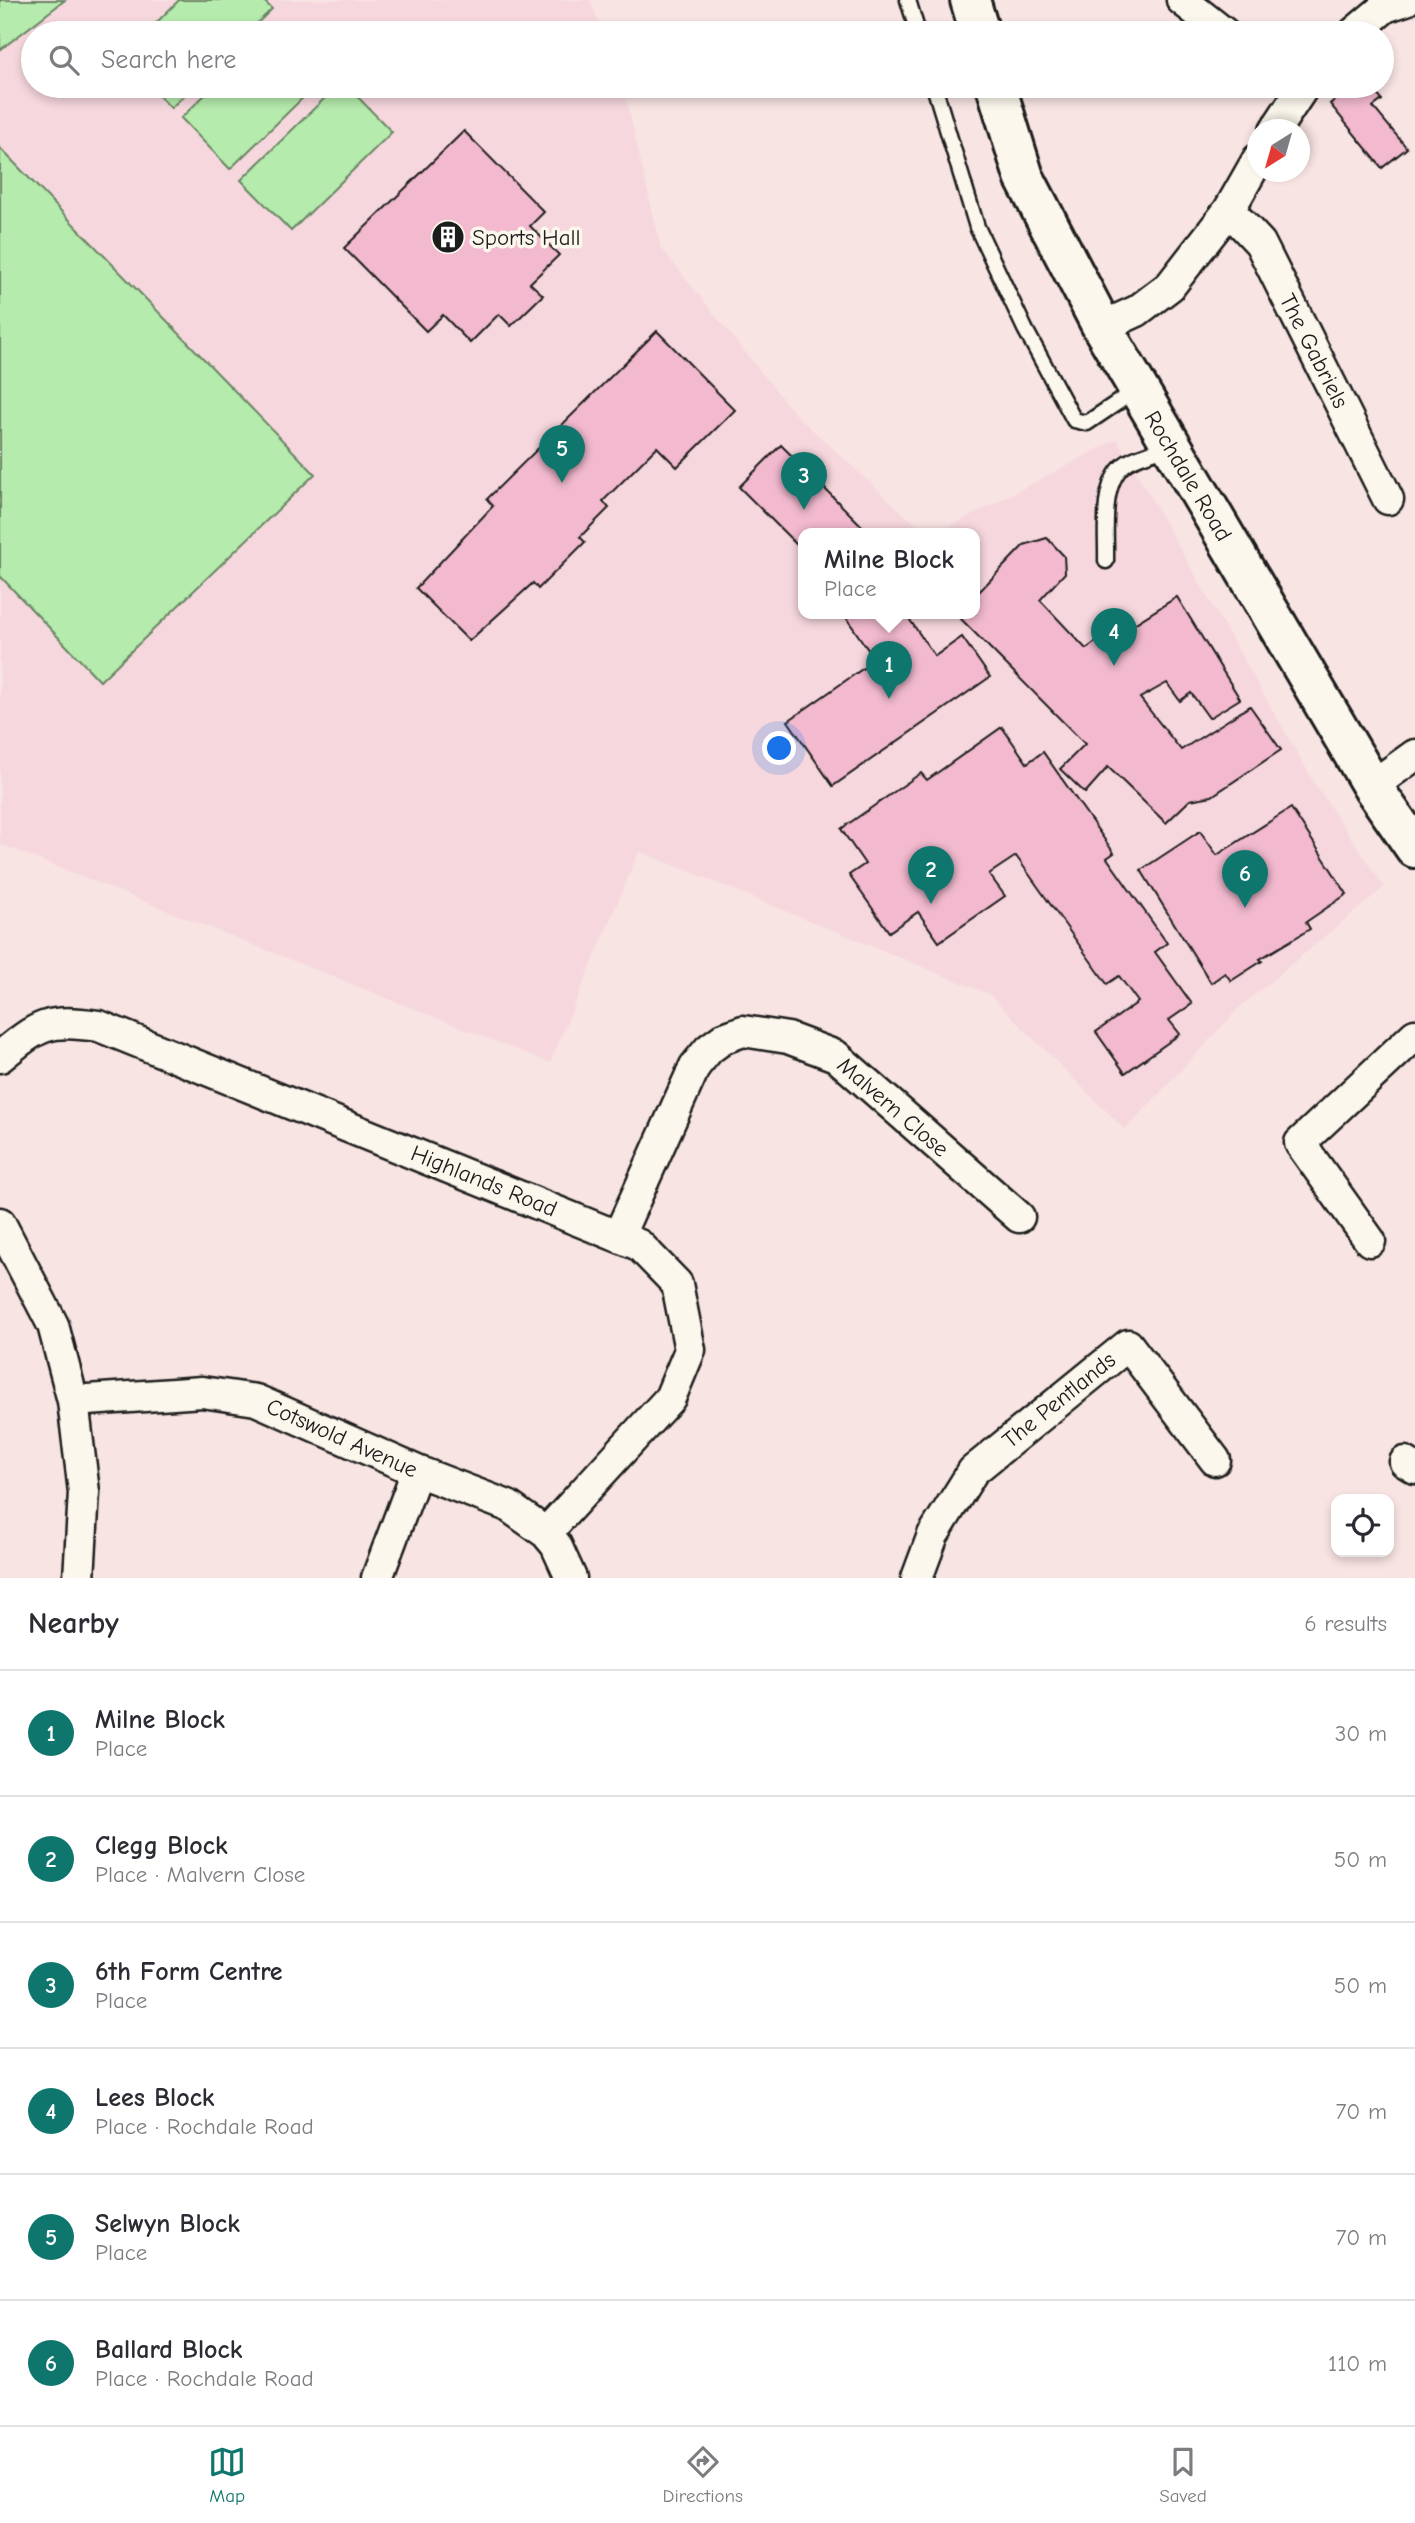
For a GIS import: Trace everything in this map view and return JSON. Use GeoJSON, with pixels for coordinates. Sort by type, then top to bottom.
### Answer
{"type":"FeatureCollection","features":[{"type":"Feature","properties":{"kind":"main road"},"geometry":{"type":"LineString","coordinates":[[970,0],[977,21]]}},
{"type":"Feature","properties":{"kind":"main road","name":"Rochdale Road"},"geometry":{"type":"LineString","coordinates":[[1000,98],[1024,177],[1136,390],[1372,786],[1415,848]]}},
{"type":"Feature","properties":{"kind":"street"},"geometry":{"type":"LineString","coordinates":[[1182,0],[1209,21]]}},
{"type":"Feature","properties":{"kind":"street"},"geometry":{"type":"LineString","coordinates":[[1368,21],[1385,7],[1406,0]]}},
{"type":"Feature","properties":{"kind":"street"},"geometry":{"type":"LineString","coordinates":[[1280,119],[1289,98]]}},
{"type":"Feature","properties":{"kind":"street"},"geometry":{"type":"LineString","coordinates":[[1102,327],[1137,311],[1170,286],[1228,211],[1247,178]]}},
{"type":"Feature","properties":{"kind":"street","name":"The Gabriels"},"geometry":{"type":"LineString","coordinates":[[1228,211],[1260,243],[1388,499]]}},
{"type":"Feature","properties":{"kind":"street"},"geometry":{"type":"LineString","coordinates":[[1372,786],[1415,755]]}},
{"type":"Feature","properties":{"kind":"street","name":"Highlands Road"},"geometry":{"type":"LineString","coordinates":[[0,1057],[40,1026],[65,1022],[99,1026],[639,1245],[677,1283],[690,1350],[670,1398],[546,1533]]}},
{"type":"Feature","properties":{"kind":"street","name":"Malvern Close"},"geometry":{"type":"LineString","coordinates":[[619,1235],[695,1066],[709,1049],[724,1038],[743,1031],[788,1038],[836,1056],[1019,1217]]}},
{"type":"Feature","properties":{"kind":"street"},"geometry":{"type":"LineString","coordinates":[[1370,1241],[1300,1143],[1415,1035]]}},
{"type":"Feature","properties":{"kind":"street"},"geometry":{"type":"LineString","coordinates":[[1,1227],[53,1325],[73,1401],[84,1492],[79,1578]]}},
{"type":"Feature","properties":{"kind":"street","name":"The Pentlands"},"geometry":{"type":"LineString","coordinates":[[917,1578],[933,1535],[973,1471],[1128,1345],[1215,1460]]}},
{"type":"Feature","properties":{"kind":"street","name":"Cotswold Avenue"},"geometry":{"type":"LineString","coordinates":[[73,1401],[202,1392],[256,1400],[417,1471],[508,1506],[546,1533],[556,1545],[571,1578]]}},
{"type":"Feature","properties":{"kind":"street"},"geometry":{"type":"LineString","coordinates":[[376,1578],[417,1471]]}},
{"type":"Feature","properties":{"kind":"lane"},"geometry":{"type":"LineString","coordinates":[[908,0],[914,21]]}},
{"type":"Feature","properties":{"kind":"lane"},"geometry":{"type":"LineString","coordinates":[[938,98],[976,227],[1025,329],[1074,420],[1087,424],[1136,390]]}},
{"type":"Feature","properties":{"kind":"lane"},"geometry":{"type":"LineString","coordinates":[[1106,561],[1109,490],[1116,475],[1127,463],[1171,446]]}},
{"type":"Feature","properties":{"kind":"shaded area"},"geometry":{"type":"Polygon","coordinates":[[[65,0],[590,0],[598,21],[38,21],[65,0]]]}},
{"type":"Feature","properties":{"kind":"shaded area"},"geometry":{"type":"Polygon","coordinates":[[[21,34],[21,98],[626,98],[661,248],[794,413],[920,528],[798,528],[798,619],[980,619],[980,528],[948,528],[1117,439],[1315,784],[1384,887],[1240,1007],[1125,1130],[989,994],[639,851],[550,1063],[0,844],[0,50],[21,34]]]}},
{"type":"Feature","properties":{"kind":"green space"},"geometry":{"type":"Polygon","coordinates":[[[0,0],[65,0],[38,21],[21,21],[21,34],[0,50],[0,0]]]}},
{"type":"Feature","properties":{"kind":"green space"},"geometry":{"type":"Polygon","coordinates":[[[179,0],[263,0],[272,9],[260,21],[158,21],[179,0]]]}},
{"type":"Feature","properties":{"kind":"green space"},"geometry":{"type":"Polygon","coordinates":[[[161,98],[181,98],[171,108],[161,98]]]}},
{"type":"Feature","properties":{"kind":"green space"},"geometry":{"type":"Polygon","coordinates":[[[202,98],[303,98],[230,169],[181,118],[202,98]]]}},
{"type":"Feature","properties":{"kind":"green space"},"geometry":{"type":"Polygon","coordinates":[[[325,98],[359,98],[392,132],[291,231],[241,180],[325,98]]]}},
{"type":"Feature","properties":{"kind":"green space"},"geometry":{"type":"Polygon","coordinates":[[[0,148],[315,474],[100,681],[0,576],[0,148]]]}},
{"type":"Feature","properties":{"kind":"building"},"geometry":{"type":"Polygon","coordinates":[[[1337,98],[1380,98],[1382,100],[1373,107],[1407,148],[1382,168],[1330,104],[1337,98]]]}},
{"type":"Feature","properties":{"kind":"building","name":"Sports Hall"},"geometry":{"type":"Polygon","coordinates":[[[464,131],[544,212],[530,226],[559,255],[530,283],[543,295],[511,326],[499,314],[470,343],[443,315],[426,331],[344,248],[464,131]]]}},
{"type":"Feature","properties":{"kind":"building"},"geometry":{"type":"Polygon","coordinates":[[[657,331],[735,410],[677,467],[657,447],[603,501],[609,508],[580,537],[585,542],[538,589],[533,583],[469,641],[416,588],[493,506],[487,499],[657,331]]]}},
{"type":"Feature","properties":{"kind":"building"},"geometry":{"type":"Polygon","coordinates":[[[781,445],[864,528],[798,528],[798,546],[739,487],[781,445]]]}},
{"type":"Feature","properties":{"kind":"building"},"geometry":{"type":"Polygon","coordinates":[[[1047,538],[1064,556],[1065,573],[1040,600],[1086,649],[1130,617],[1134,624],[1177,597],[1240,699],[1209,718],[1191,693],[1180,701],[1167,683],[1140,698],[1181,750],[1250,706],[1281,750],[1212,796],[1190,800],[1166,823],[1108,767],[1085,793],[1060,769],[1085,744],[961,619],[980,619],[980,591],[1024,545],[1047,538]]]}},
{"type":"Feature","properties":{"kind":"building"},"geometry":{"type":"Polygon","coordinates":[[[847,619],[909,619],[935,656],[962,637],[990,677],[833,786],[788,721],[875,660],[847,619]]]}},
{"type":"Feature","properties":{"kind":"building"},"geometry":{"type":"Polygon","coordinates":[[[1002,727],[1027,763],[1043,752],[1114,853],[1107,858],[1167,943],[1155,952],[1192,1004],[1169,1020],[1180,1034],[1125,1073],[1096,1032],[1138,1002],[1119,976],[1107,984],[1016,856],[989,874],[1005,896],[939,942],[918,912],[889,932],[849,875],[865,864],[841,829],[921,773],[927,780],[1002,727]]]}},
{"type":"Feature","properties":{"kind":"building"},"geometry":{"type":"Polygon","coordinates":[[[1291,808],[1347,894],[1306,922],[1310,929],[1260,959],[1262,961],[1231,981],[1225,973],[1211,983],[1141,870],[1200,831],[1217,855],[1291,808]]]}},
{"type":"Feature","properties":{"kind":"place","name":"Sports Hall"},"geometry":{"type":"Point","coordinates":[448,237]}},
{"type":"Feature","properties":{"kind":"place","name":"Selwyn Block"},"geometry":{"type":"Point","coordinates":[562,483]}},
{"type":"Feature","properties":{"kind":"place","name":"6th Form Centre"},"geometry":{"type":"Point","coordinates":[804,510]}},
{"type":"Feature","properties":{"kind":"place","name":"Lees Block"},"geometry":{"type":"Point","coordinates":[1114,666]}},
{"type":"Feature","properties":{"kind":"place","name":"Milne Block"},"geometry":{"type":"Point","coordinates":[889,699]}},
{"type":"Feature","properties":{"kind":"place","name":"Clegg Block"},"geometry":{"type":"Point","coordinates":[931,904]}},
{"type":"Feature","properties":{"kind":"place","name":"Ballard Block"},"geometry":{"type":"Point","coordinates":[1245,908]}}]}
